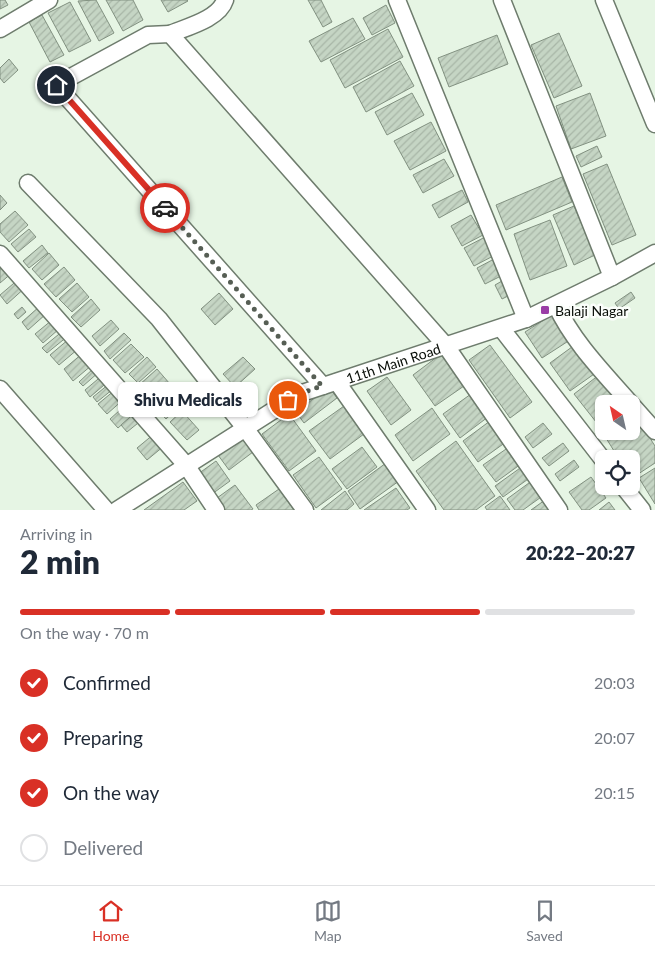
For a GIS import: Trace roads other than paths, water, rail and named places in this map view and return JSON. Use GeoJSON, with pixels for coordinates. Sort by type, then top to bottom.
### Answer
{"type":"FeatureCollection","features":[{"type":"Feature","properties":{"kind":"street"},"geometry":{"type":"LineString","coordinates":[[0,29],[48,0]]}},
{"type":"Feature","properties":{"kind":"street"},"geometry":{"type":"LineString","coordinates":[[225,0],[222,9],[212,16],[170,34],[148,35],[56,85],[330,384],[427,510]]}},
{"type":"Feature","properties":{"kind":"street"},"geometry":{"type":"LineString","coordinates":[[397,0],[526,319]]}},
{"type":"Feature","properties":{"kind":"street"},"geometry":{"type":"LineString","coordinates":[[502,0],[612,276]]}},
{"type":"Feature","properties":{"kind":"street"},"geometry":{"type":"LineString","coordinates":[[604,0],[655,124]]}},
{"type":"Feature","properties":{"kind":"street"},"geometry":{"type":"LineString","coordinates":[[170,34],[446,346],[559,510]]}},
{"type":"Feature","properties":{"kind":"street"},"geometry":{"type":"LineString","coordinates":[[28,183],[159,319],[245,428],[305,510]]}},
{"type":"Feature","properties":{"kind":"street"},"geometry":{"type":"LineString","coordinates":[[0,254],[186,464],[216,510]]}},
{"type":"Feature","properties":{"kind":"street","name":"11th Main Road"},"geometry":{"type":"LineString","coordinates":[[117,510],[186,464],[299,394],[526,319],[612,276],[652,259]]}},
{"type":"Feature","properties":{"kind":"street"},"geometry":{"type":"LineString","coordinates":[[556,305],[562,318],[590,356],[623,395]]}},
{"type":"Feature","properties":{"kind":"street"},"geometry":{"type":"LineString","coordinates":[[501,328],[595,450]]}},
{"type":"Feature","properties":{"kind":"street"},"geometry":{"type":"LineString","coordinates":[[0,389],[106,510]]}},
{"type":"Feature","properties":{"kind":"street"},"geometry":{"type":"LineString","coordinates":[[640,414],[655,432]]}},
{"type":"Feature","properties":{"kind":"street"},"geometry":{"type":"LineString","coordinates":[[630,495],[642,510]]}},
{"type":"Feature","properties":{"kind":"place","name":"Balaji Nagar"},"geometry":{"type":"Point","coordinates":[545,310]}},
{"type":"Feature","properties":{"kind":"place","name":"Shivu Medicals"},"geometry":{"type":"Point","coordinates":[288,400]}}]}
